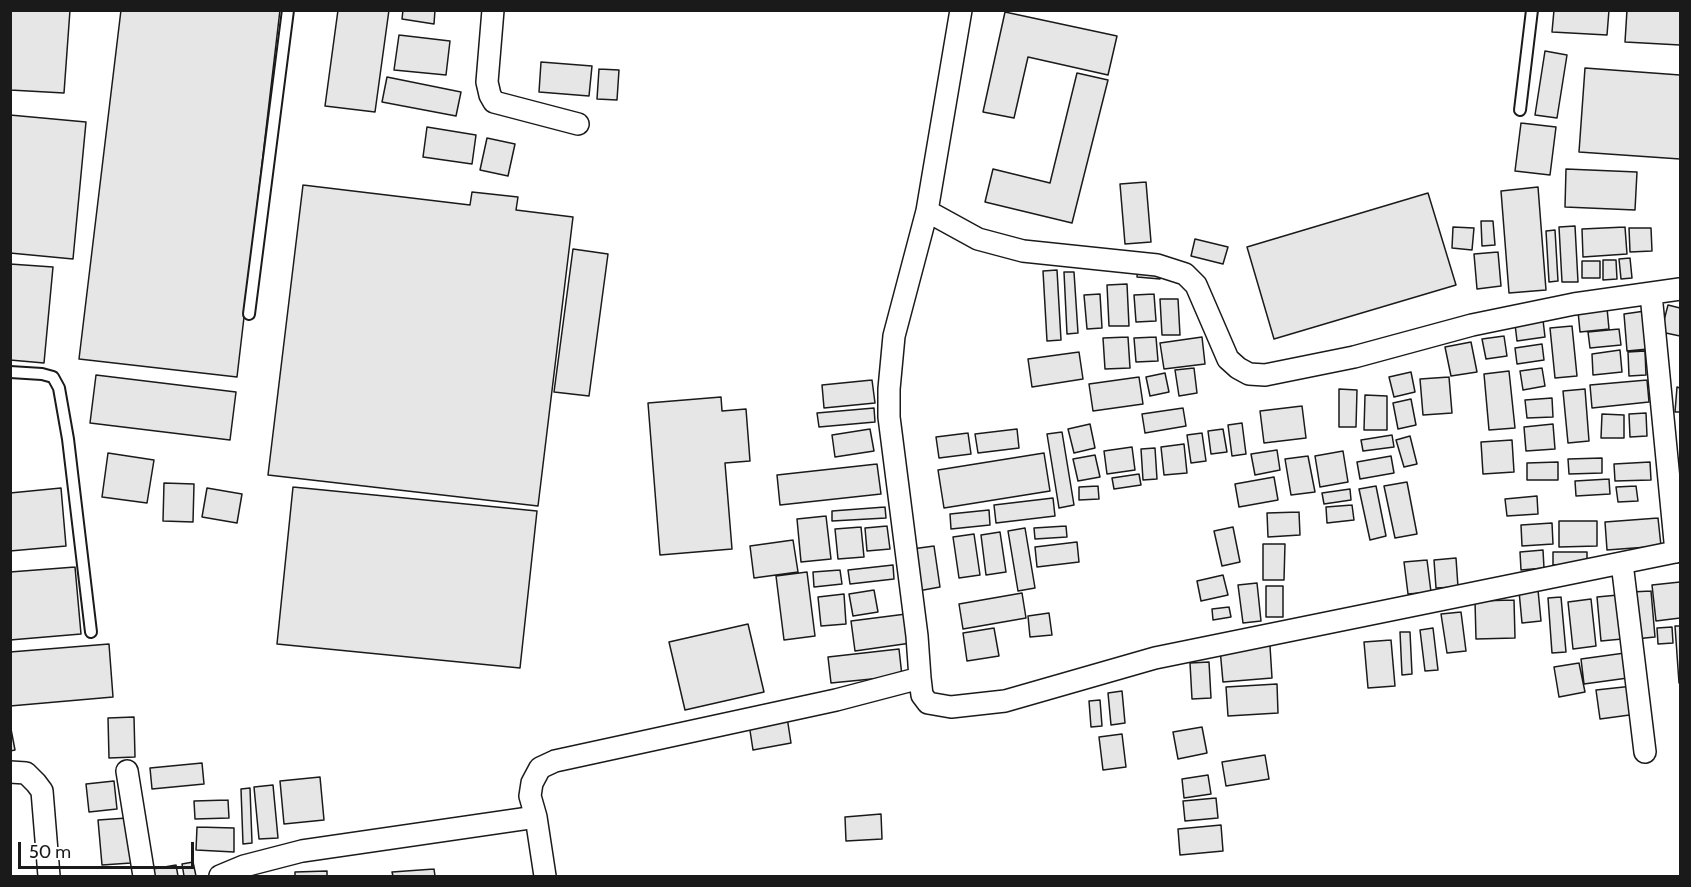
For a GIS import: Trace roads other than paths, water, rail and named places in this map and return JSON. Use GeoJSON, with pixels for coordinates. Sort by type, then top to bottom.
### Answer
{"type":"FeatureCollection","features":[{"type":"Feature","properties":{"kind":"street"},"geometry":{"type":"LineString","coordinates":[[493,10],[487,82],[494,102],[578,124]]}},
{"type":"Feature","properties":{"kind":"street"},"geometry":{"type":"LineString","coordinates":[[961,10],[927,212],[894,336],[888,389],[889,417],[917,636],[922,695],[928,703],[951,707],[1005,701],[1155,658],[1678,552],[1651,294]]}},
{"type":"Feature","properties":{"kind":"street"},"geometry":{"type":"LineString","coordinates":[[927,212],[978,239],[1023,251],[1157,265],[1185,274],[1196,285],[1228,359],[1249,374],[1265,375],[1343,359],[1472,325],[1574,304],[1611,297],[1680,290]]}},
{"type":"Feature","properties":{"kind":"street"},"geometry":{"type":"LineString","coordinates":[[1622,563],[1645,752]]}},
{"type":"Feature","properties":{"kind":"street"},"geometry":{"type":"LineString","coordinates":[[544,876],[531,796],[532,783],[540,768],[555,761],[836,700],[920,678]]}},
{"type":"Feature","properties":{"kind":"street"},"geometry":{"type":"LineString","coordinates":[[127,771],[144,876]]}},
{"type":"Feature","properties":{"kind":"street"},"geometry":{"type":"LineString","coordinates":[[10,772],[26,773],[42,791],[49,876]]}},
{"type":"Feature","properties":{"kind":"street"},"geometry":{"type":"LineString","coordinates":[[220,876],[244,866],[302,851],[536,817]]}},
{"type":"Feature","properties":{"kind":"lane"},"geometry":{"type":"LineString","coordinates":[[249,314],[288,10]]}},
{"type":"Feature","properties":{"kind":"lane"},"geometry":{"type":"LineString","coordinates":[[1520,110],[1532,10]]}},
{"type":"Feature","properties":{"kind":"lane"},"geometry":{"type":"LineString","coordinates":[[10,372],[53,377],[59,388],[68,439],[91,632]]}}]}
